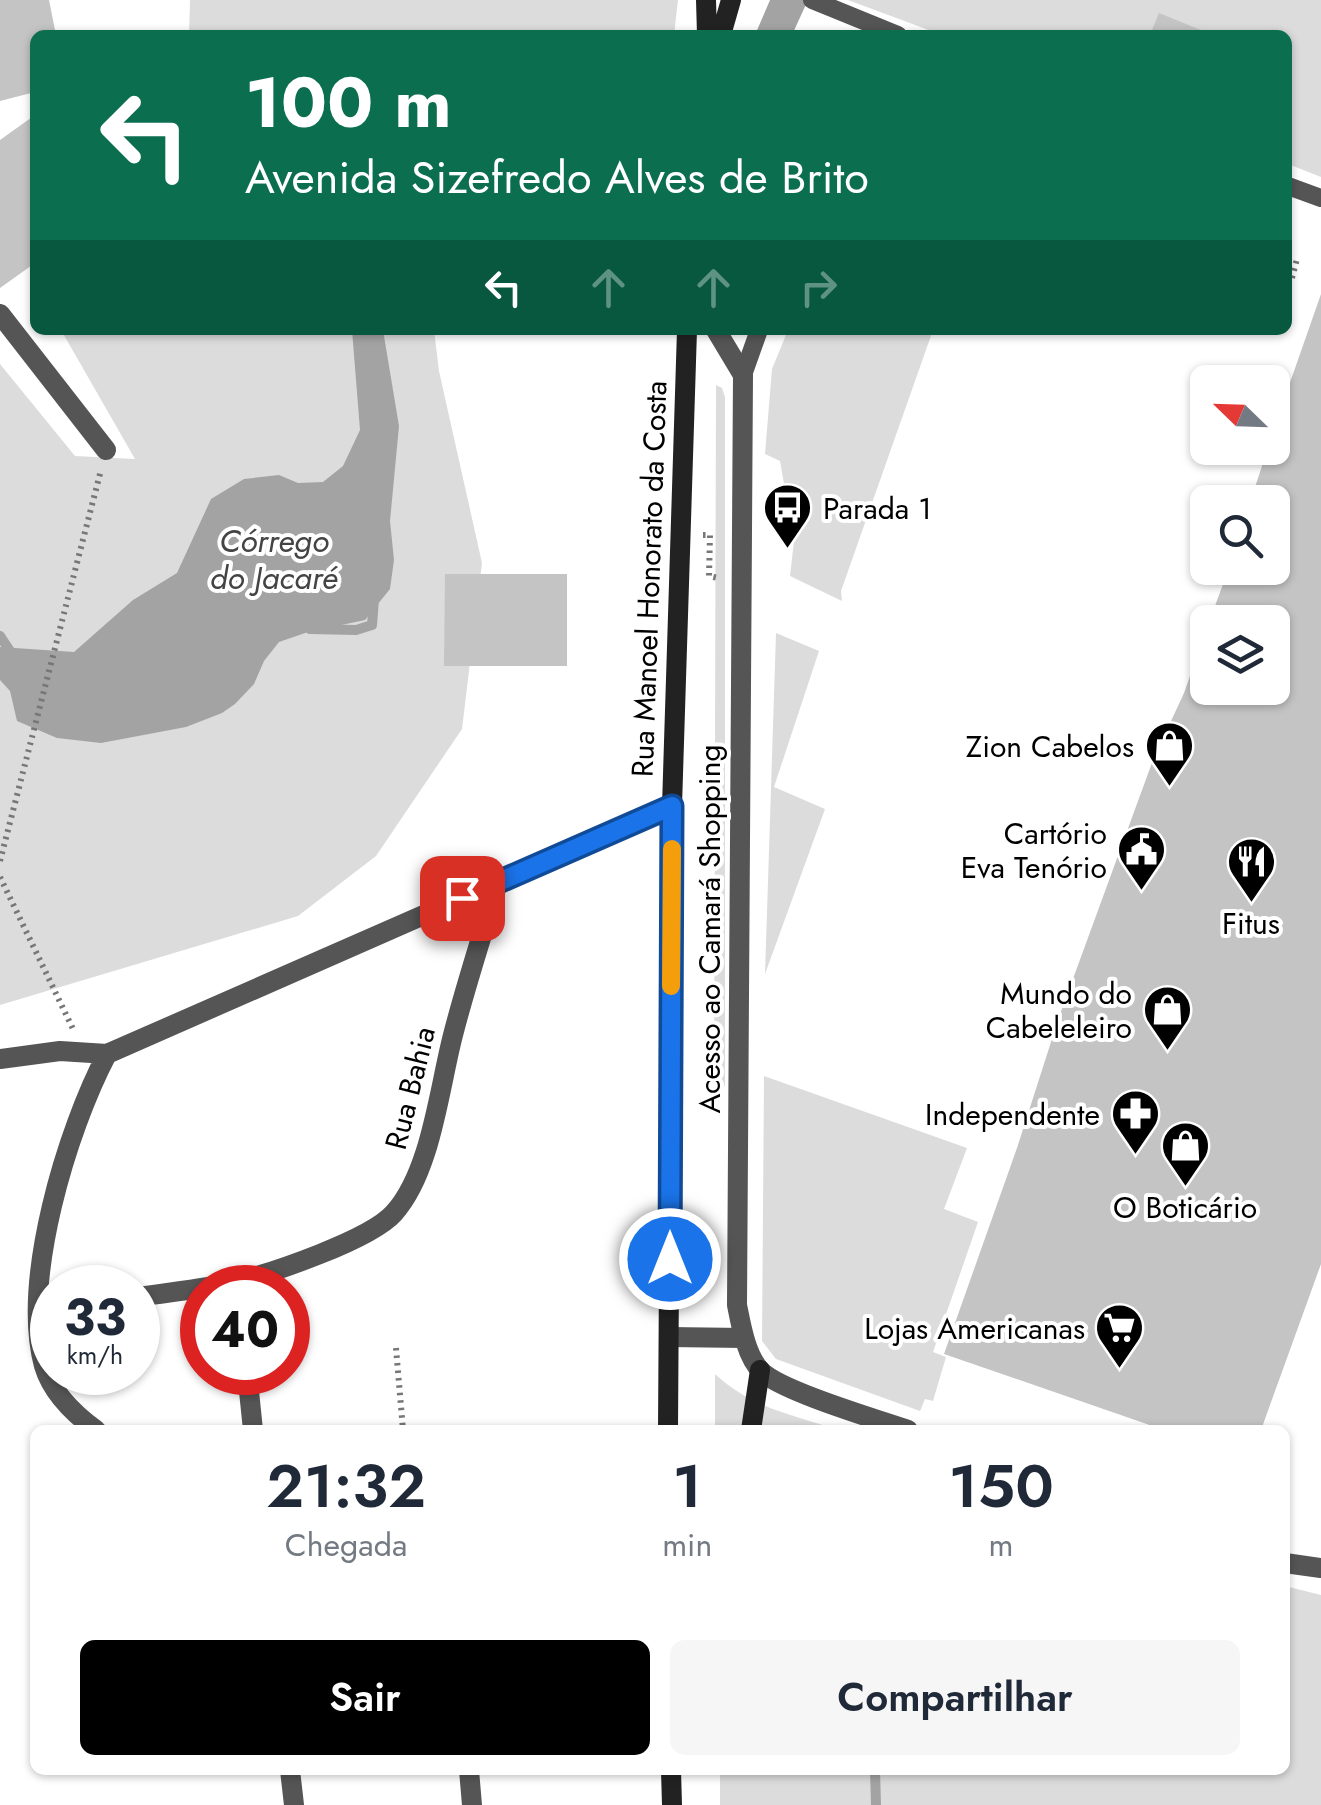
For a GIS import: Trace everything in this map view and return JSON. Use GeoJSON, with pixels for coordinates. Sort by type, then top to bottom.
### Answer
{"type":"FeatureCollection","features":[{"type":"Feature","properties":{"kind":"street"},"geometry":{"type":"LineString","coordinates":[[706,0],[707,30]]}},
{"type":"Feature","properties":{"kind":"street"},"geometry":{"type":"LineString","coordinates":[[722,30],[731,0]]}},
{"type":"Feature","properties":{"kind":"street"},"geometry":{"type":"LineString","coordinates":[[0,314],[106,450]]}},
{"type":"Feature","properties":{"kind":"street","name":"Rua Manoel Honorato da Costa"},"geometry":{"type":"LineString","coordinates":[[668,1425],[672,806],[687,335]]}},
{"type":"Feature","properties":{"kind":"street"},"geometry":{"type":"LineString","coordinates":[[719,335],[743,375]]}},
{"type":"Feature","properties":{"kind":"street","name":"Acesso ao Camará Shopping"},"geometry":{"type":"LineString","coordinates":[[743,375],[736,1305],[744,1338],[760,1370]]}},
{"type":"Feature","properties":{"kind":"street"},"geometry":{"type":"LineString","coordinates":[[0,1059],[60,1052],[108,1054],[672,806]]}},
{"type":"Feature","properties":{"kind":"street","name":"Rua Bahia"},"geometry":{"type":"LineString","coordinates":[[284,1265],[367,1232],[392,1216],[408,1195],[423,1165],[456,1024],[498,882]]}},
{"type":"Feature","properties":{"kind":"street"},"geometry":{"type":"LineString","coordinates":[[42,1265],[54,1201],[87,1093],[108,1054]]}},
{"type":"Feature","properties":{"kind":"street"},"geometry":{"type":"LineString","coordinates":[[669,1337],[744,1338]]}},
{"type":"Feature","properties":{"kind":"street"},"geometry":{"type":"LineString","coordinates":[[752,1425],[760,1370],[786,1386],[894,1425]]}},
{"type":"Feature","properties":{"kind":"street"},"geometry":{"type":"LineString","coordinates":[[59,1395],[89,1425]]}},
{"type":"Feature","properties":{"kind":"street"},"geometry":{"type":"LineString","coordinates":[[249,1395],[252,1425]]}},
{"type":"Feature","properties":{"kind":"street"},"geometry":{"type":"LineString","coordinates":[[1290,1564],[1321,1568]]}},
{"type":"Feature","properties":{"kind":"street"},"geometry":{"type":"LineString","coordinates":[[291,1775],[294,1805]]}},
{"type":"Feature","properties":{"kind":"street"},"geometry":{"type":"LineString","coordinates":[[469,1775],[472,1805]]}},
{"type":"Feature","properties":{"kind":"street"},"geometry":{"type":"LineString","coordinates":[[671,1775],[672,1805]]}},
{"type":"Feature","properties":{"kind":"lane"},"geometry":{"type":"LineString","coordinates":[[812,0],[886,30]]}},
{"type":"Feature","properties":{"kind":"lane"},"geometry":{"type":"LineString","coordinates":[[1292,187],[1321,198]]}},
{"type":"Feature","properties":{"kind":"lane"},"geometry":{"type":"LineString","coordinates":[[743,375],[757,335]]}},
{"type":"Feature","properties":{"kind":"path"},"geometry":{"type":"LineString","coordinates":[[1292,278],[1297,259]]}},
{"type":"Feature","properties":{"kind":"path"},"geometry":{"type":"LineString","coordinates":[[0,862],[106,450]]}},
{"type":"Feature","properties":{"kind":"path"},"geometry":{"type":"LineString","coordinates":[[0,876],[85,1053]]}},
{"type":"Feature","properties":{"kind":"path"},"geometry":{"type":"LineString","coordinates":[[396,1348],[403,1425]]}},
{"type":"Feature","properties":{"kind":"shaded area"},"geometry":{"type":"Polygon","coordinates":[[[190,0],[678,0],[675,30],[189,30],[190,0]]]}},
{"type":"Feature","properties":{"kind":"shaded area"},"geometry":{"type":"Polygon","coordinates":[[[848,0],[1321,0],[1321,177],[1292,166],[1292,30],[929,30],[848,0]]]}},
{"type":"Feature","properties":{"kind":"shaded area"},"geometry":{"type":"Polygon","coordinates":[[[64,335],[435,335],[439,371],[482,563],[462,729],[376,856],[298,916],[0,1005],[0,364],[75,456],[135,459],[64,335]]]}},
{"type":"Feature","properties":{"kind":"shaded area"},"geometry":{"type":"Polygon","coordinates":[[[786,335],[931,335],[841,591],[842,601],[790,576],[794,541],[780,461],[765,454],[772,369],[786,335]]]}},
{"type":"Feature","properties":{"kind":"shaded area"},"geometry":{"type":"Polygon","coordinates":[[[716,385],[725,397],[725,1085],[718,1097],[714,1086],[716,385]]]}},
{"type":"Feature","properties":{"kind":"shaded area"},"geometry":{"type":"Polygon","coordinates":[[[776,633],[819,651],[774,787],[825,809],[765,974],[776,633]]]}},
{"type":"Feature","properties":{"kind":"shaded area"},"geometry":{"type":"Polygon","coordinates":[[[764,1076],[967,1148],[944,1209],[978,1222],[933,1352],[946,1357],[933,1401],[925,1399],[920,1411],[776,1359],[762,1341],[764,1076]]]}},
{"type":"Feature","properties":{"kind":"shaded area"},"geometry":{"type":"Polygon","coordinates":[[[715,1374],[758,1403],[822,1425],[715,1425],[715,1374]]]}},
{"type":"Feature","properties":{"kind":"shaded area"},"geometry":{"type":"Polygon","coordinates":[[[1290,1587],[1321,1595],[1321,1805],[720,1805],[720,1775],[1290,1775],[1290,1587]]]}},
{"type":"Feature","properties":{"kind":"water"},"geometry":{"type":"Polygon","coordinates":[[[770,0],[808,0],[794,30],[757,30],[770,0]]]}},
{"type":"Feature","properties":{"kind":"water","name":"Córrego do Jacaré"},"geometry":{"type":"Polygon","coordinates":[[[352,335],[384,335],[399,426],[390,521],[394,560],[390,589],[365,620],[279,642],[264,661],[254,684],[235,704],[186,727],[101,743],[57,738],[17,721],[10,691],[0,680],[0,647],[74,652],[133,600],[177,573],[211,499],[244,479],[279,475],[298,483],[323,482],[343,466],[360,430],[352,335]]]}},
{"type":"Feature","properties":{"kind":"building"},"geometry":{"type":"Polygon","coordinates":[[[0,0],[49,0],[55,30],[30,30],[30,93],[0,101],[0,0]]]}},
{"type":"Feature","properties":{"kind":"building"},"geometry":{"type":"Polygon","coordinates":[[[1159,13],[1201,30],[1152,30],[1159,13]]]}},
{"type":"Feature","properties":{"kind":"building"},"geometry":{"type":"Polygon","coordinates":[[[30,119],[30,267],[0,288],[0,140],[30,119]]]}},
{"type":"Feature","properties":{"kind":"building"},"geometry":{"type":"Polygon","coordinates":[[[1321,294],[1321,1264],[1263,1425],[1150,1425],[944,1354],[1059,1017],[1153,760],[1190,676],[1190,705],[1290,705],[1290,605],[1215,605],[1223,585],[1290,585],[1290,485],[1256,485],[1262,465],[1290,465],[1290,383],[1321,294]]]}},
{"type":"Feature","properties":{"kind":"building"},"geometry":{"type":"Polygon","coordinates":[[[445,574],[567,574],[567,666],[444,666],[445,574]]]}},
{"type":"Feature","properties":{"kind":"waterway","name":"Córrego do Jacaré"},"geometry":{"type":"LineString","coordinates":[[310,629],[356,630],[372,625],[374,599]]}},
{"type":"Feature","properties":{"kind":"waterway","name":"Córrego do Jacaré"},"geometry":{"type":"LineString","coordinates":[[0,636],[16,660]]}},
{"type":"Feature","properties":{"kind":"waterway"},"geometry":{"type":"LineString","coordinates":[[875,1775],[876,1805]]}},
{"type":"Feature","properties":{"kind":"slow traffic"},"geometry":{"type":"LineString","coordinates":[[671,986],[672,849]]}},
{"type":"Feature","properties":{"kind":"place","name":"Parada 1"},"geometry":{"type":"Point","coordinates":[788,550]}},
{"type":"Feature","properties":{"kind":"place","name":"Zion Cabelos"},"geometry":{"type":"Point","coordinates":[1169,788]}},
{"type":"Feature","properties":{"kind":"place","name":"Cartório Eva Tenório"},"geometry":{"type":"Point","coordinates":[1142,892]}},
{"type":"Feature","properties":{"kind":"place","name":"Fitus"},"geometry":{"type":"Point","coordinates":[1251,904]}},
{"type":"Feature","properties":{"kind":"place","name":"Mundo do Cabeleleiro"},"geometry":{"type":"Point","coordinates":[1167,1052]}},
{"type":"Feature","properties":{"kind":"place","name":"Independente"},"geometry":{"type":"Point","coordinates":[1135,1156]}},
{"type":"Feature","properties":{"kind":"place","name":"O Boticário"},"geometry":{"type":"Point","coordinates":[1185,1188]}},
{"type":"Feature","properties":{"kind":"place","name":"Lojas Americanas"},"geometry":{"type":"Point","coordinates":[1120,1370]}},
{"type":"Feature","properties":{"kind":"route"},"geometry":{"type":"LineString","coordinates":[[462,898],[672,806],[670,1259]]}}]}
